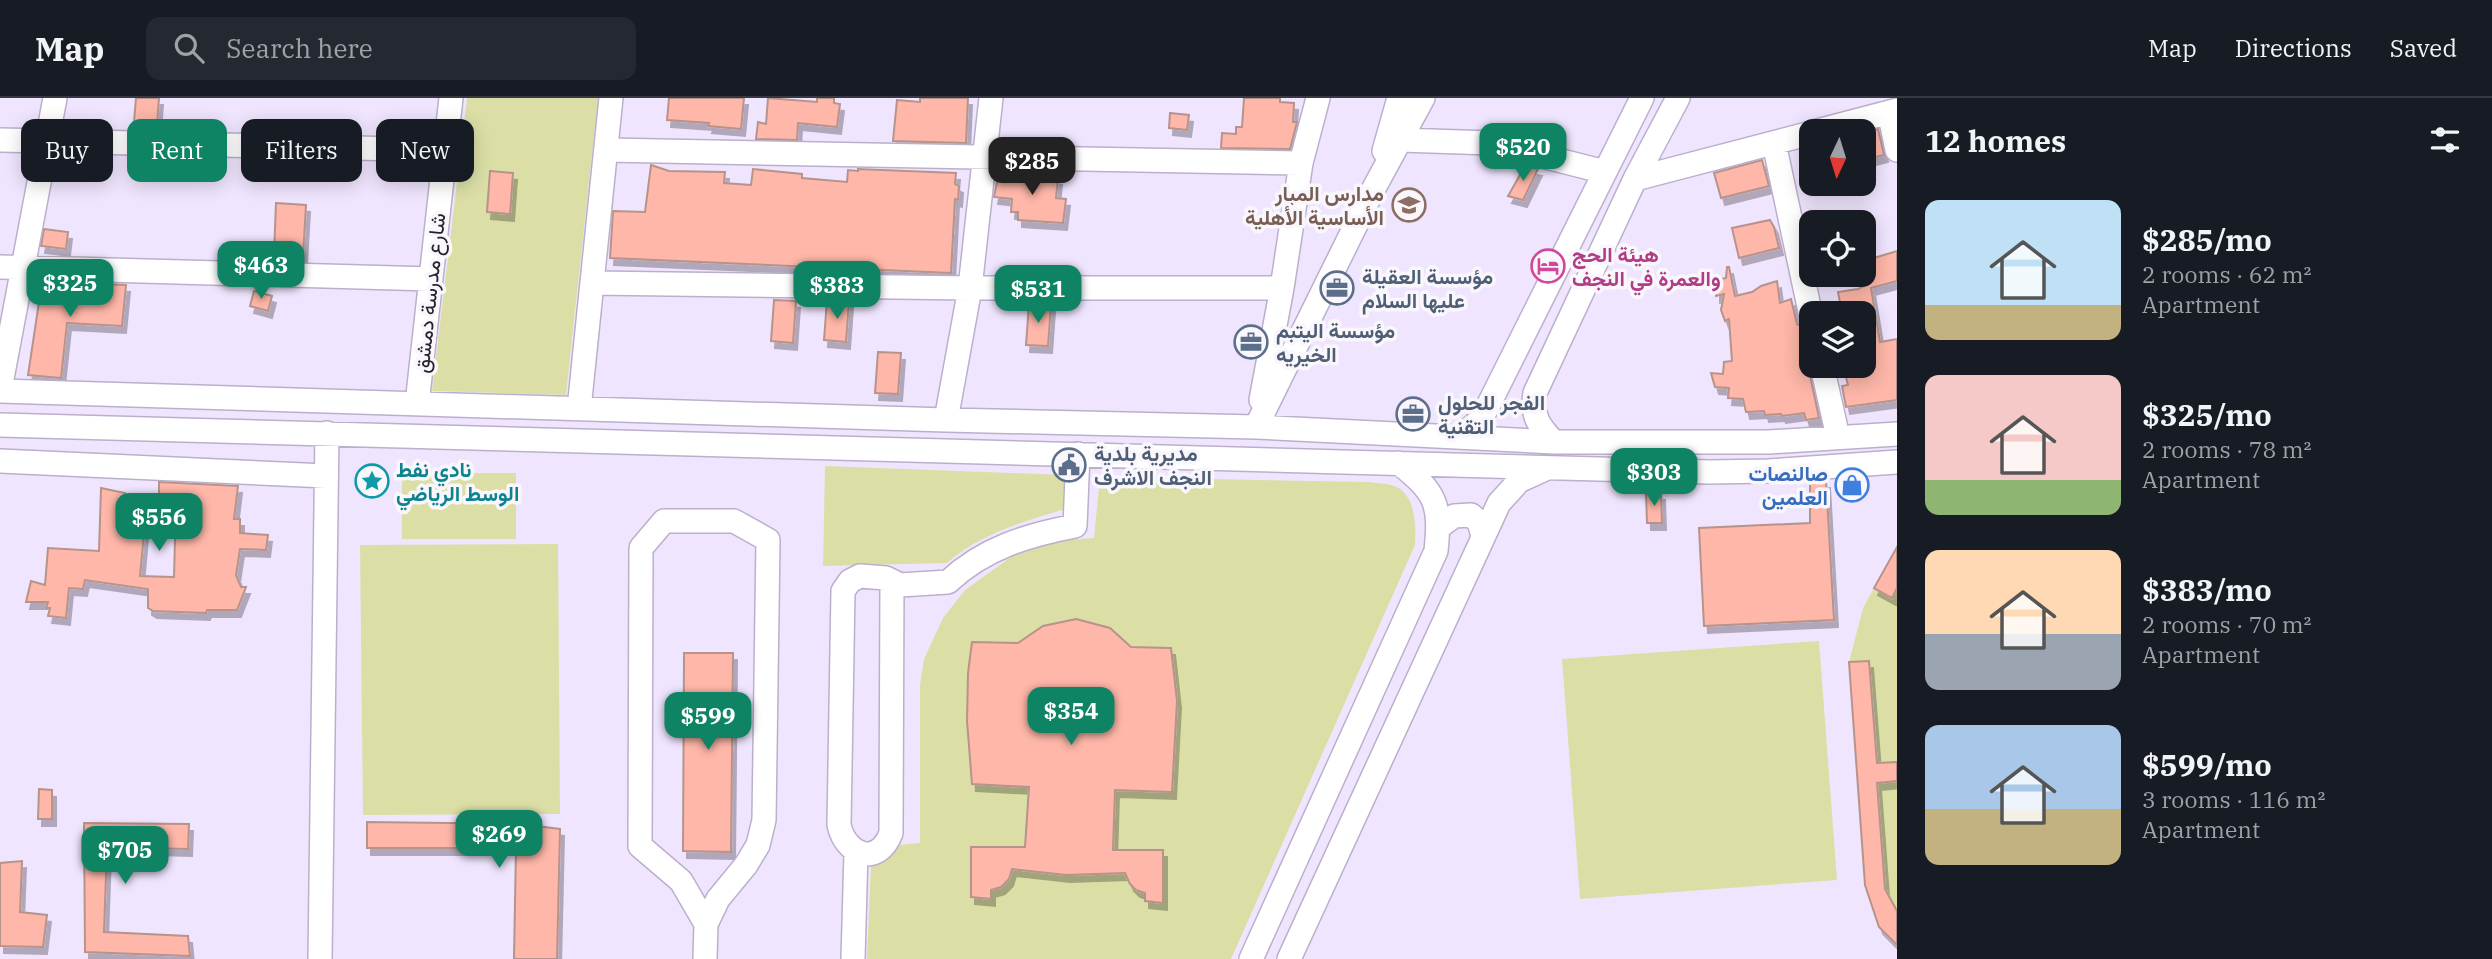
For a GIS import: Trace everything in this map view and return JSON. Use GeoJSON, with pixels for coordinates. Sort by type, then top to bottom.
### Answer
{"type":"FeatureCollection","features":[{"type":"Feature","properties":{"kind":"street"},"geometry":{"type":"LineString","coordinates":[[51,119],[55,98]]}},
{"type":"Feature","properties":{"kind":"street","name":"شارع مدرسة دمشق"},"geometry":{"type":"LineString","coordinates":[[449,119],[451,98]]}},
{"type":"Feature","properties":{"kind":"street"},"geometry":{"type":"LineString","coordinates":[[579,409],[611,98]]}},
{"type":"Feature","properties":{"kind":"street"},"geometry":{"type":"LineString","coordinates":[[946,420],[970,289],[991,98]]}},
{"type":"Feature","properties":{"kind":"street"},"geometry":{"type":"LineString","coordinates":[[1256,427],[1282,288],[1301,163],[1318,98]]}},
{"type":"Feature","properties":{"kind":"street"},"geometry":{"type":"LineString","coordinates":[[1374,188],[1399,98]]}},
{"type":"Feature","properties":{"kind":"street"},"geometry":{"type":"LineString","coordinates":[[1256,427],[1374,188],[1423,98]]}},
{"type":"Feature","properties":{"kind":"street"},"geometry":{"type":"LineString","coordinates":[[1462,436],[1480,419],[1489,404],[1642,98]]}},
{"type":"Feature","properties":{"kind":"street"},"geometry":{"type":"LineString","coordinates":[[1554,442],[1540,429],[1535,418],[1535,393],[1635,179],[1678,98]]}},
{"type":"Feature","properties":{"kind":"street"},"geometry":{"type":"LineString","coordinates":[[1863,119],[1893,111],[1897,149]]}},
{"type":"Feature","properties":{"kind":"street"},"geometry":{"type":"LineString","coordinates":[[1635,179],[1799,136]]}},
{"type":"Feature","properties":{"kind":"street"},"geometry":{"type":"LineString","coordinates":[[0,140],[21,140]]}},
{"type":"Feature","properties":{"kind":"street"},"geometry":{"type":"LineString","coordinates":[[1401,140],[1491,143],[1605,172]]}},
{"type":"Feature","properties":{"kind":"street"},"geometry":{"type":"LineString","coordinates":[[113,142],[376,148]]}},
{"type":"Feature","properties":{"kind":"street"},"geometry":{"type":"LineString","coordinates":[[1773,143],[1808,301]]}},
{"type":"Feature","properties":{"kind":"street"},"geometry":{"type":"LineString","coordinates":[[607,150],[1301,163]]}},
{"type":"Feature","properties":{"kind":"street"},"geometry":{"type":"LineString","coordinates":[[35,182],[11,267],[0,390],[856,418],[1256,427],[1554,442],[1717,444],[1897,435]]}},
{"type":"Feature","properties":{"kind":"street","name":"شارع مدرسة دمشق"},"geometry":{"type":"LineString","coordinates":[[416,404],[442,182]]}},
{"type":"Feature","properties":{"kind":"street"},"geometry":{"type":"LineString","coordinates":[[11,267],[431,279]]}},
{"type":"Feature","properties":{"kind":"street"},"geometry":{"type":"LineString","coordinates":[[593,283],[970,289],[1282,288]]}},
{"type":"Feature","properties":{"kind":"street"},"geometry":{"type":"LineString","coordinates":[[1825,378],[1838,437]]}},
{"type":"Feature","properties":{"kind":"street"},"geometry":{"type":"LineString","coordinates":[[803,446],[814,433],[808,416]]}},
{"type":"Feature","properties":{"kind":"street"},"geometry":{"type":"LineString","coordinates":[[852,448],[846,438],[846,431],[850,422],[856,418]]}},
{"type":"Feature","properties":{"kind":"street"},"geometry":{"type":"LineString","coordinates":[[0,425],[1710,472],[1897,462]]}},
{"type":"Feature","properties":{"kind":"street"},"geometry":{"type":"LineString","coordinates":[[320,959],[327,433]]}},
{"type":"Feature","properties":{"kind":"street"},"geometry":{"type":"LineString","coordinates":[[1768,471],[1763,467],[1761,455],[1769,442]]}},
{"type":"Feature","properties":{"kind":"street"},"geometry":{"type":"LineString","coordinates":[[1710,472],[1719,463],[1721,456],[1717,444]]}},
{"type":"Feature","properties":{"kind":"street"},"geometry":{"type":"LineString","coordinates":[[892,581],[891,833],[886,845],[867,854],[856,852],[841,836],[839,825],[843,592],[850,581],[860,576],[874,576],[892,581],[900,585],[948,582],[963,568],[1002,546],[1034,533],[1075,526],[1079,454]]}},
{"type":"Feature","properties":{"kind":"street"},"geometry":{"type":"LineString","coordinates":[[0,461],[326,477]]}},
{"type":"Feature","properties":{"kind":"street"},"geometry":{"type":"LineString","coordinates":[[1255,956],[1436,551],[1439,527],[1436,505],[1426,488],[1399,463]]}},
{"type":"Feature","properties":{"kind":"street"},"geometry":{"type":"LineString","coordinates":[[1289,959],[1499,503],[1519,481],[1548,467]]}},
{"type":"Feature","properties":{"kind":"street"},"geometry":{"type":"LineString","coordinates":[[1439,527],[1454,516],[1471,514],[1479,522],[1483,536]]}},
{"type":"Feature","properties":{"kind":"street"},"geometry":{"type":"LineString","coordinates":[[705,959],[706,924],[718,899],[746,865],[758,845],[764,820],[768,540],[734,521],[664,521],[640,548],[640,846],[681,881],[706,924]]}},
{"type":"Feature","properties":{"kind":"street"},"geometry":{"type":"LineString","coordinates":[[853,959],[856,852]]}},
{"type":"Feature","properties":{"kind":"green space"},"geometry":{"type":"Polygon","coordinates":[[[467,98],[598,98],[566,395],[432,391],[457,182],[474,182],[474,119],[464,119],[467,98]]]}},
{"type":"Feature","properties":{"kind":"green space"},"geometry":{"type":"Polygon","coordinates":[[[825,466],[1067,475],[1065,509],[988,536],[947,563],[823,566],[825,466]]]}},
{"type":"Feature","properties":{"kind":"green space"},"geometry":{"type":"Polygon","coordinates":[[[402,473],[516,473],[516,539],[402,539],[402,473]]]}},
{"type":"Feature","properties":{"kind":"green space"},"geometry":{"type":"Polygon","coordinates":[[[1100,477],[1382,483],[1399,488],[1413,509],[1415,545],[1231,959],[867,959],[871,866],[898,845],[920,843],[920,685],[924,659],[943,618],[965,590],[1022,549],[1065,540],[1094,538],[1100,477]]]}},
{"type":"Feature","properties":{"kind":"green space"},"geometry":{"type":"Polygon","coordinates":[[[558,544],[560,814],[363,815],[360,545],[558,544]]]}},
{"type":"Feature","properties":{"kind":"green space"},"geometry":{"type":"Polygon","coordinates":[[[1897,553],[1897,945],[1879,927],[1865,885],[1849,662],[1863,608],[1890,559],[1897,553]]]}},
{"type":"Feature","properties":{"kind":"green space"},"geometry":{"type":"Polygon","coordinates":[[[1819,641],[1837,880],[1580,899],[1562,659],[1819,641]]]}},
{"type":"Feature","properties":{"kind":"building"},"geometry":{"type":"Polygon","coordinates":[[[136,98],[159,98],[157,119],[134,119],[136,98]]]}},
{"type":"Feature","properties":{"kind":"building"},"geometry":{"type":"Polygon","coordinates":[[[669,98],[744,98],[741,129],[667,120],[669,98]]]}},
{"type":"Feature","properties":{"kind":"building"},"geometry":{"type":"Polygon","coordinates":[[[768,98],[817,102],[817,98],[834,98],[834,103],[840,104],[837,127],[798,123],[797,140],[756,139],[758,122],[766,124],[768,98]]]}},
{"type":"Feature","properties":{"kind":"building"},"geometry":{"type":"Polygon","coordinates":[[[920,98],[968,98],[966,143],[893,141],[897,100],[920,102],[920,98]]]}},
{"type":"Feature","properties":{"kind":"building"},"geometry":{"type":"Polygon","coordinates":[[[1244,98],[1280,98],[1280,102],[1294,103],[1293,122],[1297,122],[1290,149],[1221,148],[1222,133],[1236,134],[1236,127],[1242,127],[1244,98]]]}},
{"type":"Feature","properties":{"kind":"building"},"geometry":{"type":"Polygon","coordinates":[[[1170,113],[1189,115],[1187,130],[1169,128],[1170,113]]]}},
{"type":"Feature","properties":{"kind":"building"},"geometry":{"type":"Polygon","coordinates":[[[1876,130],[1884,155],[1876,157],[1876,130]]]}},
{"type":"Feature","properties":{"kind":"building"},"geometry":{"type":"Polygon","coordinates":[[[1762,160],[1769,186],[1721,198],[1714,173],[1762,160]]]}},
{"type":"Feature","properties":{"kind":"building"},"geometry":{"type":"Polygon","coordinates":[[[651,165],[669,171],[725,172],[724,183],[751,185],[753,169],[802,174],[802,178],[847,182],[848,170],[858,169],[956,173],[955,184],[959,186],[958,200],[955,199],[951,273],[610,258],[613,211],[645,212],[651,165]]]}},
{"type":"Feature","properties":{"kind":"building"},"geometry":{"type":"Polygon","coordinates":[[[1525,166],[1538,169],[1523,200],[1508,196],[1525,166]]]}},
{"type":"Feature","properties":{"kind":"building"},"geometry":{"type":"Polygon","coordinates":[[[490,171],[513,173],[510,214],[487,212],[490,171]]]}},
{"type":"Feature","properties":{"kind":"building"},"geometry":{"type":"Polygon","coordinates":[[[999,172],[1058,178],[1056,198],[1066,199],[1063,223],[1018,220],[1018,212],[1011,212],[1012,199],[994,197],[999,172]]]}},
{"type":"Feature","properties":{"kind":"building"},"geometry":{"type":"Polygon","coordinates":[[[276,203],[306,205],[303,256],[274,254],[276,203]]]}},
{"type":"Feature","properties":{"kind":"building"},"geometry":{"type":"Polygon","coordinates":[[[1770,220],[1779,248],[1739,258],[1732,228],[1770,220]]]}},
{"type":"Feature","properties":{"kind":"building"},"geometry":{"type":"Polygon","coordinates":[[[44,229],[68,232],[66,249],[41,246],[44,229]]]}},
{"type":"Feature","properties":{"kind":"building"},"geometry":{"type":"Polygon","coordinates":[[[1897,251],[1897,281],[1876,287],[1876,257],[1897,251]]]}},
{"type":"Feature","properties":{"kind":"building"},"geometry":{"type":"Polygon","coordinates":[[[1729,267],[1735,296],[1777,281],[1780,303],[1791,299],[1799,325],[1799,378],[1811,378],[1819,418],[1806,420],[1804,413],[1782,416],[1765,415],[1764,411],[1746,412],[1743,399],[1728,398],[1729,388],[1715,387],[1711,373],[1723,374],[1724,362],[1732,361],[1729,319],[1725,321],[1721,310],[1724,294],[1716,296],[1716,280],[1726,278],[1729,267]]]}},
{"type":"Feature","properties":{"kind":"building"},"geometry":{"type":"Polygon","coordinates":[[[42,282],[126,285],[122,326],[67,323],[61,378],[28,375],[42,282]]]}},
{"type":"Feature","properties":{"kind":"building"},"geometry":{"type":"Polygon","coordinates":[[[1875,287],[1871,288],[1873,301],[1840,301],[1838,292],[1875,287]]]}},
{"type":"Feature","properties":{"kind":"building"},"geometry":{"type":"Polygon","coordinates":[[[254,291],[272,296],[268,311],[250,306],[254,291]]]}},
{"type":"Feature","properties":{"kind":"building"},"geometry":{"type":"Polygon","coordinates":[[[774,300],[796,301],[793,343],[771,341],[774,300]]]}},
{"type":"Feature","properties":{"kind":"building"},"geometry":{"type":"Polygon","coordinates":[[[827,300],[849,301],[846,342],[824,340],[827,300]]]}},
{"type":"Feature","properties":{"kind":"building"},"geometry":{"type":"Polygon","coordinates":[[[1029,304],[1051,305],[1048,346],[1026,345],[1029,304]]]}},
{"type":"Feature","properties":{"kind":"building"},"geometry":{"type":"Polygon","coordinates":[[[1876,318],[1880,342],[1897,339],[1897,400],[1846,407],[1842,386],[1848,385],[1846,378],[1876,378],[1876,318]]]}},
{"type":"Feature","properties":{"kind":"building"},"geometry":{"type":"Polygon","coordinates":[[[878,352],[901,353],[898,394],[875,393],[878,352]]]}},
{"type":"Feature","properties":{"kind":"building"},"geometry":{"type":"Polygon","coordinates":[[[1826,481],[1834,620],[1704,626],[1699,528],[1810,523],[1810,482],[1826,481]]]}},
{"type":"Feature","properties":{"kind":"building"},"geometry":{"type":"Polygon","coordinates":[[[159,482],[238,486],[234,519],[240,519],[240,533],[268,535],[266,550],[240,549],[236,575],[241,587],[246,587],[237,610],[207,610],[206,613],[153,611],[148,608],[148,589],[85,580],[83,589],[69,588],[66,618],[48,616],[48,602],[26,602],[31,581],[45,585],[48,548],[99,551],[101,488],[125,493],[124,501],[147,501],[140,576],[174,577],[176,500],[159,500],[159,482]]]}},
{"type":"Feature","properties":{"kind":"building"},"geometry":{"type":"Polygon","coordinates":[[[1646,493],[1661,493],[1662,523],[1647,523],[1646,493]]]}},
{"type":"Feature","properties":{"kind":"building"},"geometry":{"type":"Polygon","coordinates":[[[1897,547],[1897,588],[1892,598],[1874,588],[1897,547]]]}},
{"type":"Feature","properties":{"kind":"building"},"geometry":{"type":"Polygon","coordinates":[[[1076,619],[1110,628],[1131,647],[1171,648],[1177,701],[1172,792],[1115,790],[1113,850],[1163,850],[1163,903],[1145,901],[1145,893],[1130,884],[1125,873],[1066,875],[1012,869],[1009,879],[1001,887],[991,890],[991,899],[971,897],[971,847],[1025,847],[1029,787],[972,784],[967,721],[972,642],[1018,643],[1043,626],[1076,619]]]}},
{"type":"Feature","properties":{"kind":"building"},"geometry":{"type":"Polygon","coordinates":[[[684,653],[733,653],[731,852],[683,851],[684,653]]]}},
{"type":"Feature","properties":{"kind":"building"},"geometry":{"type":"Polygon","coordinates":[[[1869,661],[1877,763],[1897,762],[1897,781],[1877,783],[1885,889],[1897,911],[1897,945],[1879,927],[1865,885],[1849,662],[1869,661]]]}},
{"type":"Feature","properties":{"kind":"building"},"geometry":{"type":"Polygon","coordinates":[[[39,789],[52,790],[52,819],[38,819],[39,789]]]}},
{"type":"Feature","properties":{"kind":"building"},"geometry":{"type":"Polygon","coordinates":[[[367,822],[520,824],[560,829],[557,959],[514,959],[516,848],[367,848],[367,822]]]}},
{"type":"Feature","properties":{"kind":"building"},"geometry":{"type":"Polygon","coordinates":[[[84,823],[189,824],[188,849],[107,847],[104,932],[188,936],[190,956],[85,952],[84,823]]]}},
{"type":"Feature","properties":{"kind":"building"},"geometry":{"type":"Polygon","coordinates":[[[22,861],[20,912],[47,915],[43,947],[0,946],[0,863],[22,861]]]}},
{"type":"Feature","properties":{"kind":"place","name":"مدارس الميار الأساسية الأهلية"},"geometry":{"type":"Point","coordinates":[1409,205]}},
{"type":"Feature","properties":{"kind":"place","name":"هيئة الحج والعمرة في النجف"},"geometry":{"type":"Point","coordinates":[1548,266]}},
{"type":"Feature","properties":{"kind":"place","name":"مؤسسة العقيلة عليها السلام"},"geometry":{"type":"Point","coordinates":[1337,288]}},
{"type":"Feature","properties":{"kind":"place","name":"مؤسسة اليتبم الخيريه"},"geometry":{"type":"Point","coordinates":[1251,342]}},
{"type":"Feature","properties":{"kind":"place","name":"الفجر للحلول التقنية"},"geometry":{"type":"Point","coordinates":[1413,414]}},
{"type":"Feature","properties":{"kind":"place","name":"مديرية بلدية النجف الاشرف"},"geometry":{"type":"Point","coordinates":[1069,465]}},
{"type":"Feature","properties":{"kind":"place","name":"نادي نفط الوسط الرياضي"},"geometry":{"type":"Point","coordinates":[372,481]}},
{"type":"Feature","properties":{"kind":"place","name":"صالنصات العلمين"},"geometry":{"type":"Point","coordinates":[1852,485]}}]}
